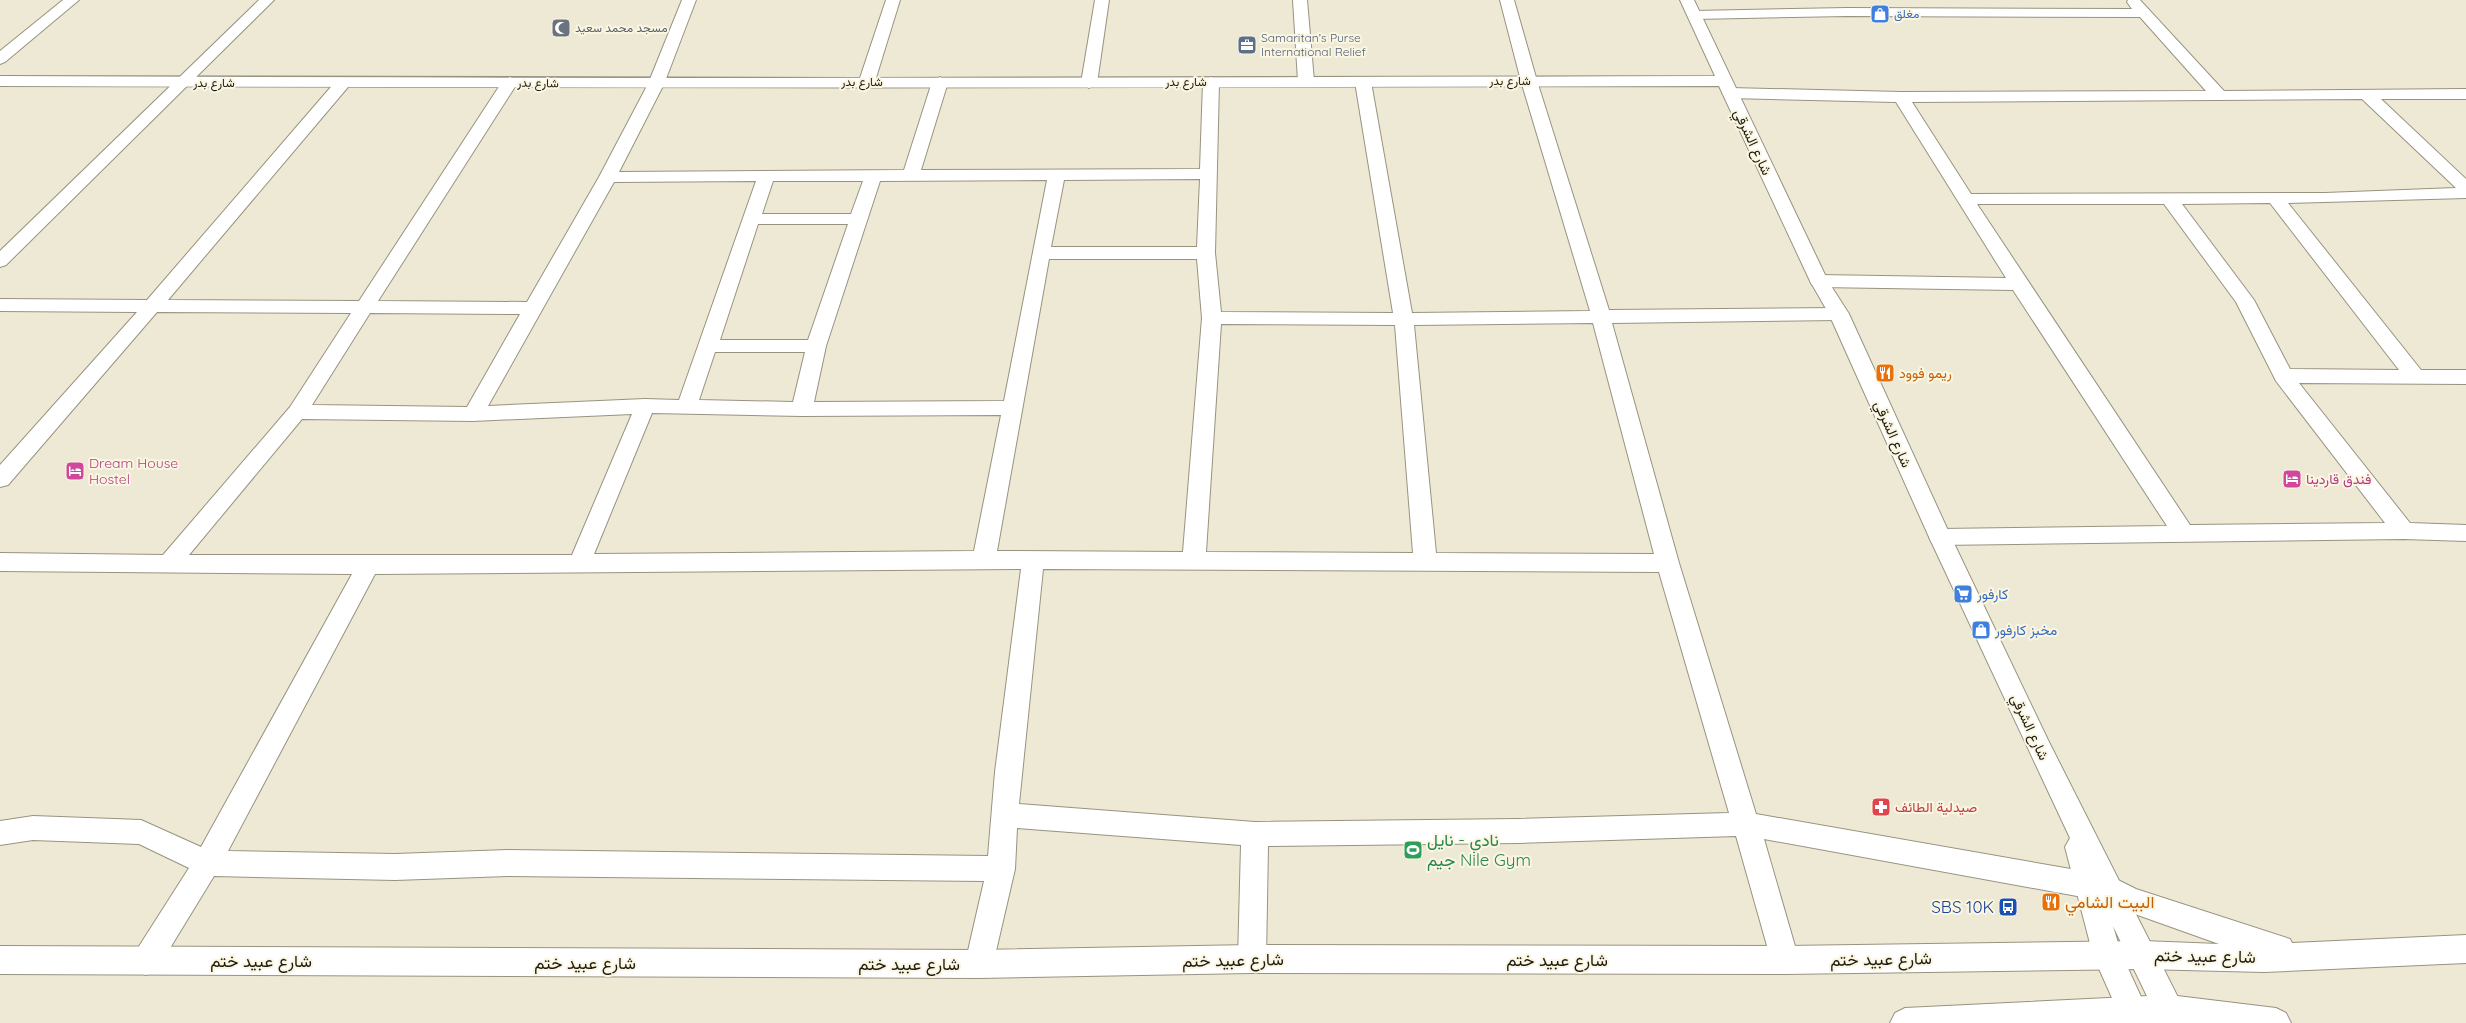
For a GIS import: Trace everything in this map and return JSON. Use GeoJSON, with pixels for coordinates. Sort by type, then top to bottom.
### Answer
{"type":"FeatureCollection","features":[{"type":"Feature","properties":{"kind":"street"},"geometry":{"type":"LineString","coordinates":[[0,59],[72,0]]}},
{"type":"Feature","properties":{"kind":"street"},"geometry":{"type":"LineString","coordinates":[[0,261],[180,83],[267,0]]}},
{"type":"Feature","properties":{"kind":"street"},"geometry":{"type":"LineString","coordinates":[[473,414],[535,308],[608,177],[656,84],[689,0]]}},
{"type":"Feature","properties":{"kind":"street"},"geometry":{"type":"LineString","coordinates":[[867,81],[894,0]]}},
{"type":"Feature","properties":{"kind":"street"},"geometry":{"type":"LineString","coordinates":[[1089,83],[1102,0]]}},
{"type":"Feature","properties":{"kind":"street"},"geometry":{"type":"LineString","coordinates":[[1300,0],[1306,81]]}},
{"type":"Feature","properties":{"kind":"street"},"geometry":{"type":"LineString","coordinates":[[1507,0],[1529,81],[1601,316],[1668,563],[1785,960]]}},
{"type":"Feature","properties":{"kind":"street"},"geometry":{"type":"LineString","coordinates":[[2132,0],[2220,96]]}},
{"type":"Feature","properties":{"kind":"street"},"geometry":{"type":"LineString","coordinates":[[1690,7],[1844,6],[2143,13]]}},
{"type":"Feature","properties":{"kind":"street","name":"شارع الشرقي"},"geometry":{"type":"LineString","coordinates":[[1690,7],[1819,281],[1839,314],[1940,537],[2066,804],[2099,887]]}},
{"type":"Feature","properties":{"kind":"street","name":"شارع بدر"},"geometry":{"type":"LineString","coordinates":[[1,82],[342,84],[510,82],[656,84],[867,81],[1089,83],[1529,81],[1727,87],[1901,98],[2466,94]]}},
{"type":"Feature","properties":{"kind":"street"},"geometry":{"type":"LineString","coordinates":[[169,563],[297,412],[510,82]]}},
{"type":"Feature","properties":{"kind":"street"},"geometry":{"type":"LineString","coordinates":[[911,176],[940,82]]}},
{"type":"Feature","properties":{"kind":"street"},"geometry":{"type":"LineString","coordinates":[[1194,562],[1212,318],[1206,253],[1211,82]]}},
{"type":"Feature","properties":{"kind":"street"},"geometry":{"type":"LineString","coordinates":[[1363,82],[1404,319],[1425,562]]}},
{"type":"Feature","properties":{"kind":"street"},"geometry":{"type":"LineString","coordinates":[[0,479],[154,304],[342,84]]}},
{"type":"Feature","properties":{"kind":"street"},"geometry":{"type":"LineString","coordinates":[[2366,94],[2466,188]]}},
{"type":"Feature","properties":{"kind":"street"},"geometry":{"type":"LineString","coordinates":[[1901,98],[2019,284],[2185,535]]}},
{"type":"Feature","properties":{"kind":"street"},"geometry":{"type":"LineString","coordinates":[[608,177],[1208,174]]}},
{"type":"Feature","properties":{"kind":"street"},"geometry":{"type":"LineString","coordinates":[[984,560],[1011,408],[1056,175]]}},
{"type":"Feature","properties":{"kind":"street"},"geometry":{"type":"LineString","coordinates":[[687,406],[706,346],[766,176]]}},
{"type":"Feature","properties":{"kind":"street"},"geometry":{"type":"LineString","coordinates":[[802,409],[816,346],[873,176]]}},
{"type":"Feature","properties":{"kind":"street"},"geometry":{"type":"LineString","coordinates":[[1964,199],[2168,197],[2276,198],[2466,192]]}},
{"type":"Feature","properties":{"kind":"street"},"geometry":{"type":"LineString","coordinates":[[2168,197],[2245,300],[2283,376],[2404,531]]}},
{"type":"Feature","properties":{"kind":"street"},"geometry":{"type":"LineString","coordinates":[[2276,198],[2414,375]]}},
{"type":"Feature","properties":{"kind":"street"},"geometry":{"type":"LineString","coordinates":[[752,219],[859,219]]}},
{"type":"Feature","properties":{"kind":"street"},"geometry":{"type":"LineString","coordinates":[[1042,253],[1206,253]]}},
{"type":"Feature","properties":{"kind":"street"},"geometry":{"type":"LineString","coordinates":[[1819,281],[2019,284]]}},
{"type":"Feature","properties":{"kind":"street"},"geometry":{"type":"LineString","coordinates":[[0,305],[154,304],[535,308]]}},
{"type":"Feature","properties":{"kind":"street"},"geometry":{"type":"LineString","coordinates":[[1212,318],[1404,319],[1839,314]]}},
{"type":"Feature","properties":{"kind":"street"},"geometry":{"type":"LineString","coordinates":[[706,346],[816,346]]}},
{"type":"Feature","properties":{"kind":"street"},"geometry":{"type":"LineString","coordinates":[[2283,376],[2414,375],[2466,377]]}},
{"type":"Feature","properties":{"kind":"street"},"geometry":{"type":"LineString","coordinates":[[297,412],[473,414],[645,406],[802,409],[1011,408]]}},
{"type":"Feature","properties":{"kind":"street"},"geometry":{"type":"LineString","coordinates":[[580,562],[645,406]]}},
{"type":"Feature","properties":{"kind":"street"},"geometry":{"type":"LineString","coordinates":[[1940,537],[2404,531],[2466,533]]}},
{"type":"Feature","properties":{"kind":"street"},"geometry":{"type":"LineString","coordinates":[[0,562],[368,565],[580,562],[984,560],[1668,563]]}},
{"type":"Feature","properties":{"kind":"street"},"geometry":{"type":"LineString","coordinates":[[980,964],[1001,869],[1008,772],[1033,561]]}},
{"type":"Feature","properties":{"kind":"street"},"geometry":{"type":"LineString","coordinates":[[146,961],[207,863],[368,565]]}},
{"type":"Feature","properties":{"kind":"street"},"geometry":{"type":"LineString","coordinates":[[1006,814],[1255,834],[1518,831],[1746,824],[2099,887],[2128,899],[2231,935],[2312,956]]}},
{"type":"Feature","properties":{"kind":"street"},"geometry":{"type":"LineString","coordinates":[[0,833],[33,828],[76,828],[141,832],[207,863],[395,867],[516,863],[1001,869]]}},
{"type":"Feature","properties":{"kind":"street"},"geometry":{"type":"LineString","coordinates":[[1252,959],[1255,834]]}},
{"type":"Feature","properties":{"kind":"street"},"geometry":{"type":"LineString","coordinates":[[2099,887],[2143,955],[2172,1017]]}},
{"type":"Feature","properties":{"kind":"street"},"geometry":{"type":"LineString","coordinates":[[2099,887],[2107,955],[2136,1017]]}},
{"type":"Feature","properties":{"kind":"street","name":"شارع عبيد ختم"},"geometry":{"type":"LineString","coordinates":[[0,960],[980,964],[1252,959],[1785,960],[2107,955],[2143,955],[2178,958],[2312,956],[2466,949]]}},
{"type":"Feature","properties":{"kind":"street"},"geometry":{"type":"LineString","coordinates":[[1906,1023],[2172,1017],[2276,1023]]}},
{"type":"Feature","properties":{"kind":"place","name":"مغلق"},"geometry":{"type":"Point","coordinates":[1880,14]}},
{"type":"Feature","properties":{"kind":"place","name":"مسجد محمد سعيد"},"geometry":{"type":"Point","coordinates":[561,28]}},
{"type":"Feature","properties":{"kind":"place","name":"Samaritan’s Purse International Relief"},"geometry":{"type":"Point","coordinates":[1247,45]}},
{"type":"Feature","properties":{"kind":"place","name":"ريمو فوود"},"geometry":{"type":"Point","coordinates":[1885,373]}},
{"type":"Feature","properties":{"kind":"place","name":"Dream House Hostel"},"geometry":{"type":"Point","coordinates":[75,471]}},
{"type":"Feature","properties":{"kind":"place","name":"فندق قاردينا"},"geometry":{"type":"Point","coordinates":[2292,479]}},
{"type":"Feature","properties":{"kind":"place","name":"كارفور"},"geometry":{"type":"Point","coordinates":[1963,594]}},
{"type":"Feature","properties":{"kind":"place","name":"مخبز كارفور"},"geometry":{"type":"Point","coordinates":[1981,630]}},
{"type":"Feature","properties":{"kind":"place","name":"صيدلية الطائف"},"geometry":{"type":"Point","coordinates":[1881,807]}},
{"type":"Feature","properties":{"kind":"place","name":"نادي - نايل جيم Nile Gym"},"geometry":{"type":"Point","coordinates":[1413,850]}},
{"type":"Feature","properties":{"kind":"place","name":"البيت الشامي"},"geometry":{"type":"Point","coordinates":[2051,902]}},
{"type":"Feature","properties":{"kind":"place","name":"SBS 10K"},"geometry":{"type":"Point","coordinates":[2008,907]}}]}
